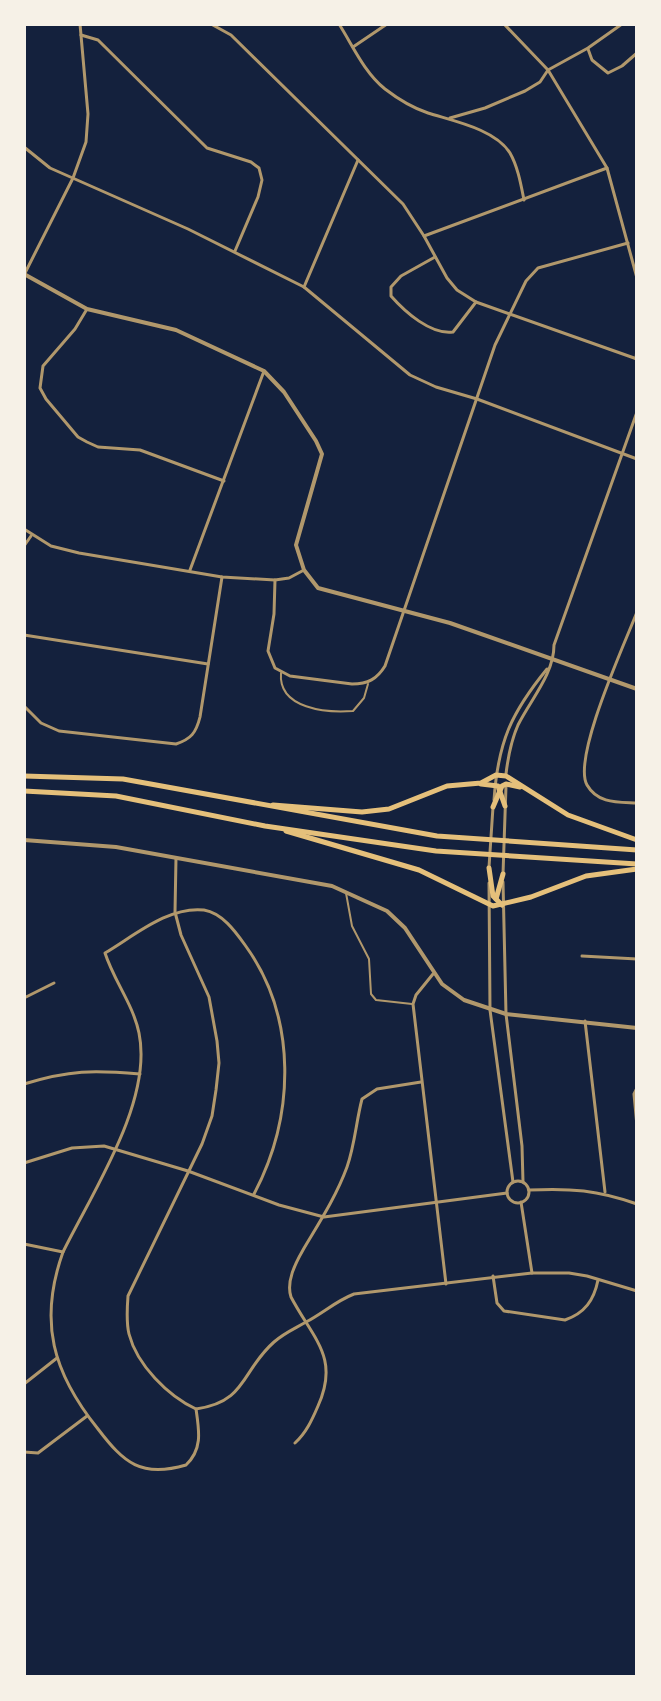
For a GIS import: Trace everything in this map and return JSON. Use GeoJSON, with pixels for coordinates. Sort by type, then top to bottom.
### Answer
{"type":"FeatureCollection","features":[{"type":"Feature","properties":{"kind":"highway"},"geometry":{"type":"LineString","coordinates":[[474,784],[496,775],[506,776],[568,815],[637,840]]}},
{"type":"Feature","properties":{"kind":"highway"},"geometry":{"type":"LineString","coordinates":[[24,776],[123,779],[251,804],[468,839],[637,850]]}},
{"type":"Feature","properties":{"kind":"highway"},"geometry":{"type":"LineString","coordinates":[[251,804],[362,812],[389,809],[447,786],[495,784],[505,806]]}},
{"type":"Feature","properties":{"kind":"highway"},"geometry":{"type":"LineString","coordinates":[[493,807],[506,784],[525,789]]}},
{"type":"Feature","properties":{"kind":"highway"},"geometry":{"type":"LineString","coordinates":[[24,791],[116,796],[265,826],[468,854],[637,866]]}},
{"type":"Feature","properties":{"kind":"highway"},"geometry":{"type":"LineString","coordinates":[[265,826],[419,870],[488,904],[503,905],[586,876],[637,866]]}},
{"type":"Feature","properties":{"kind":"highway"},"geometry":{"type":"LineString","coordinates":[[489,868],[495,900],[503,905]]}},
{"type":"Feature","properties":{"kind":"highway"},"geometry":{"type":"LineString","coordinates":[[488,904],[495,900],[503,874]]}},
{"type":"Feature","properties":{"kind":"street"},"geometry":{"type":"LineString","coordinates":[[80,24],[88,114],[86,142],[73,178],[24,275],[87,309],[176,330],[264,371],[284,392],[322,454],[297,536],[297,554],[313,584],[324,591],[450,623],[637,689]]}},
{"type":"Feature","properties":{"kind":"street"},"geometry":{"type":"LineString","coordinates":[[211,24],[231,35],[403,204],[457,290],[476,302],[637,359],[637,348]]}},
{"type":"Feature","properties":{"kind":"street"},"geometry":{"type":"LineString","coordinates":[[339,24],[368,73],[383,87],[406,103],[492,137],[509,151],[524,200]]}},
{"type":"Feature","properties":{"kind":"street"},"geometry":{"type":"LineString","coordinates":[[353,47],[387,24]]}},
{"type":"Feature","properties":{"kind":"street"},"geometry":{"type":"LineString","coordinates":[[505,24],[548,70],[607,168],[637,278]]}},
{"type":"Feature","properties":{"kind":"street"},"geometry":{"type":"LineString","coordinates":[[450,118],[485,108],[525,91],[540,82],[548,70],[588,48],[622,24]]}},
{"type":"Feature","properties":{"kind":"street"},"geometry":{"type":"LineString","coordinates":[[81,35],[98,40],[207,148],[251,162],[259,168],[262,180],[258,197],[235,252]]}},
{"type":"Feature","properties":{"kind":"street"},"geometry":{"type":"LineString","coordinates":[[588,48],[592,60],[608,73],[637,53]]}},
{"type":"Feature","properties":{"kind":"street"},"geometry":{"type":"LineString","coordinates":[[24,147],[50,168],[235,252],[304,287],[382,355],[410,375],[637,459]]}},
{"type":"Feature","properties":{"kind":"street"},"geometry":{"type":"LineString","coordinates":[[304,287],[358,160]]}},
{"type":"Feature","properties":{"kind":"street"},"geometry":{"type":"LineString","coordinates":[[424,236],[607,168]]}},
{"type":"Feature","properties":{"kind":"street"},"geometry":{"type":"LineString","coordinates":[[275,580],[268,651],[275,668],[290,676],[352,684],[376,678],[385,666],[495,345],[526,281],[538,268],[628,243]]}},
{"type":"Feature","properties":{"kind":"street"},"geometry":{"type":"LineString","coordinates":[[435,257],[401,276],[391,287],[391,296],[403,309],[442,334],[453,332],[476,302]]}},
{"type":"Feature","properties":{"kind":"street"},"geometry":{"type":"LineString","coordinates":[[87,309],[75,329],[43,366],[40,388],[46,399],[78,437],[98,447],[140,450],[224,481]]}},
{"type":"Feature","properties":{"kind":"street"},"geometry":{"type":"LineString","coordinates":[[190,570],[264,371]]}},
{"type":"Feature","properties":{"kind":"street"},"geometry":{"type":"LineString","coordinates":[[529,1190],[523,1182],[522,1146],[506,1014],[503,874],[508,754],[518,727],[554,660],[554,645],[637,412]]}},
{"type":"Feature","properties":{"kind":"street"},"geometry":{"type":"LineString","coordinates":[[24,529],[51,546],[79,553],[222,577],[275,580],[289,578],[304,570]]}},
{"type":"Feature","properties":{"kind":"street"},"geometry":{"type":"LineString","coordinates":[[24,546],[32,535]]}},
{"type":"Feature","properties":{"kind":"street"},"geometry":{"type":"LineString","coordinates":[[24,706],[41,723],[59,731],[176,744],[189,739],[197,730],[222,577]]}},
{"type":"Feature","properties":{"kind":"street"},"geometry":{"type":"LineString","coordinates":[[637,612],[583,761],[587,784],[605,801],[637,803]]}},
{"type":"Feature","properties":{"kind":"street"},"geometry":{"type":"LineString","coordinates":[[24,635],[208,664]]}},
{"type":"Feature","properties":{"kind":"street"},"geometry":{"type":"LineString","coordinates":[[507,1193],[513,1182],[490,1010],[488,904],[495,784],[510,722],[525,696],[554,660]]}},
{"type":"Feature","properties":{"kind":"street"},"geometry":{"type":"LineString","coordinates":[[24,840],[116,847],[332,886],[387,911],[405,928],[433,974],[464,1000],[506,1014],[637,1028]]}},
{"type":"Feature","properties":{"kind":"street"},"geometry":{"type":"LineString","coordinates":[[176,858],[175,912],[181,935],[209,997],[219,1063],[212,1116],[202,1144],[128,1296],[126,1320],[133,1346],[149,1369],[178,1399],[196,1409],[224,1402],[239,1387],[266,1349],[286,1331],[354,1294],[532,1273],[569,1273],[637,1291]]}},
{"type":"Feature","properties":{"kind":"street"},"geometry":{"type":"LineString","coordinates":[[196,1409],[200,1437],[197,1450],[186,1465],[173,1469],[132,1464],[121,1457],[66,1385],[52,1328],[51,1301],[56,1271],[132,1112],[140,1074],[141,1045],[135,1018],[105,953],[175,912],[211,912],[229,924],[262,971],[276,1006],[285,1044],[285,1082],[278,1126],[265,1173],[254,1194]]}},
{"type":"Feature","properties":{"kind":"street"},"geometry":{"type":"LineString","coordinates":[[582,956],[637,959]]}},
{"type":"Feature","properties":{"kind":"street"},"geometry":{"type":"LineString","coordinates":[[433,974],[416,995],[413,1004],[446,1284]]}},
{"type":"Feature","properties":{"kind":"street"},"geometry":{"type":"LineString","coordinates":[[24,998],[54,983]]}},
{"type":"Feature","properties":{"kind":"street"},"geometry":{"type":"LineString","coordinates":[[585,1021],[605,1192]]}},
{"type":"Feature","properties":{"kind":"street"},"geometry":{"type":"LineString","coordinates":[[24,1084],[81,1070],[140,1074]]}},
{"type":"Feature","properties":{"kind":"street"},"geometry":{"type":"LineString","coordinates":[[295,1443],[304,1435],[326,1390],[328,1374],[322,1349],[288,1288],[298,1259],[324,1217],[347,1166],[362,1099],[377,1089],[421,1082]]}},
{"type":"Feature","properties":{"kind":"street"},"geometry":{"type":"LineString","coordinates":[[637,1088],[634,1094],[637,1126]]}},
{"type":"Feature","properties":{"kind":"street"},"geometry":{"type":"LineString","coordinates":[[24,1163],[72,1148],[104,1146],[324,1217],[507,1193]]}},
{"type":"Feature","properties":{"kind":"street"},"geometry":{"type":"LineString","coordinates":[[513,1182],[523,1182]]}},
{"type":"Feature","properties":{"kind":"street"},"geometry":{"type":"LineString","coordinates":[[507,1193],[514,1202],[521,1202],[526,1199],[529,1190]]}},
{"type":"Feature","properties":{"kind":"street"},"geometry":{"type":"LineString","coordinates":[[529,1190],[605,1192],[637,1204]]}},
{"type":"Feature","properties":{"kind":"street"},"geometry":{"type":"LineString","coordinates":[[521,1202],[532,1273]]}},
{"type":"Feature","properties":{"kind":"street"},"geometry":{"type":"LineString","coordinates":[[24,1244],[63,1252]]}},
{"type":"Feature","properties":{"kind":"street"},"geometry":{"type":"LineString","coordinates":[[493,1276],[497,1303],[504,1311],[565,1320],[575,1316],[594,1298],[598,1280]]}},
{"type":"Feature","properties":{"kind":"street"},"geometry":{"type":"LineString","coordinates":[[24,1384],[57,1358]]}},
{"type":"Feature","properties":{"kind":"street"},"geometry":{"type":"LineString","coordinates":[[24,1452],[38,1453],[87,1416]]}},
{"type":"Feature","properties":{"kind":"lane"},"geometry":{"type":"LineString","coordinates":[[281,672],[280,682],[286,695],[305,707],[343,712],[353,711],[364,698],[368,682]]}},
{"type":"Feature","properties":{"kind":"lane"},"geometry":{"type":"LineString","coordinates":[[345,891],[352,926],[369,959],[371,994],[376,1000],[413,1004]]}}]}
